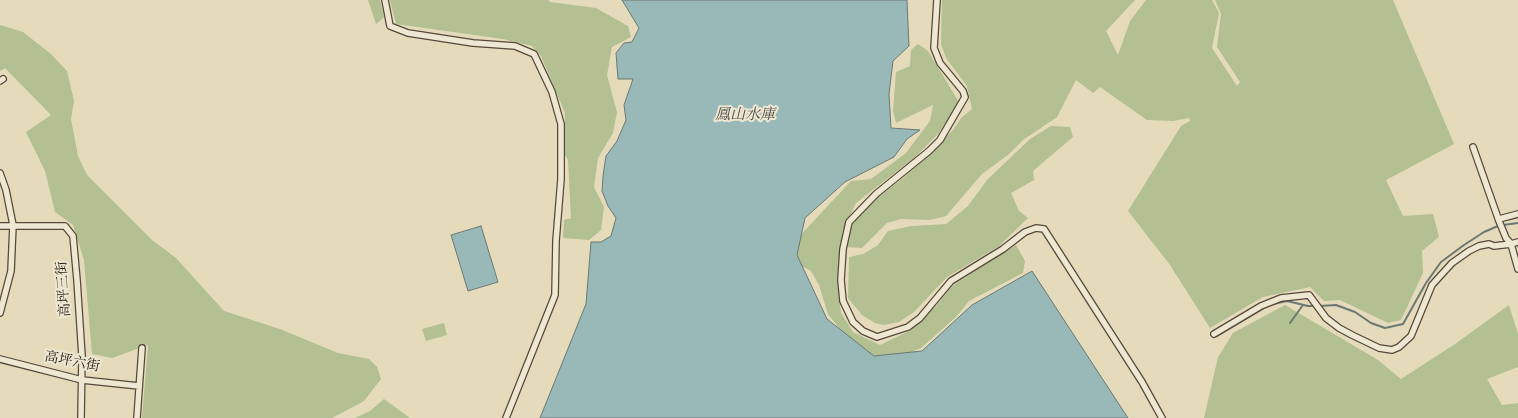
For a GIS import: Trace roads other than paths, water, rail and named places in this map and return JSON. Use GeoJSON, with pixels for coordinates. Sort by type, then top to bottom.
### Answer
{"type":"FeatureCollection","features":[{"type":"Feature","properties":{"kind":"street"},"geometry":{"type":"LineString","coordinates":[[385,0],[390,26],[408,33],[473,43],[515,46],[534,54],[552,92],[561,124],[561,179],[556,241],[555,295],[506,418]]}},
{"type":"Feature","properties":{"kind":"street"},"geometry":{"type":"LineString","coordinates":[[937,0],[934,48],[940,63],[963,91],[965,97],[940,140],[930,151],[876,194],[849,222],[843,249],[841,280],[843,301],[853,322],[863,331],[877,336],[908,327],[920,318],[951,281],[1003,249],[1025,232],[1036,228],[1044,229],[1142,382],[1162,418]]}},
{"type":"Feature","properties":{"kind":"street"},"geometry":{"type":"LineString","coordinates":[[1473,147],[1506,238],[1515,243]]}},
{"type":"Feature","properties":{"kind":"street"},"geometry":{"type":"LineString","coordinates":[[0,173],[6,190],[13,225],[11,270],[0,313]]}},
{"type":"Feature","properties":{"kind":"street"},"geometry":{"type":"LineString","coordinates":[[1499,220],[1518,214]]}},
{"type":"Feature","properties":{"kind":"street","name":"高坪三街"},"geometry":{"type":"LineString","coordinates":[[0,226],[65,226],[73,236],[82,380],[81,418]]}},
{"type":"Feature","properties":{"kind":"street"},"geometry":{"type":"LineString","coordinates":[[1515,243],[1518,269]]}},
{"type":"Feature","properties":{"kind":"street"},"geometry":{"type":"LineString","coordinates":[[1214,334],[1261,306],[1281,298],[1309,294],[1326,318],[1339,328],[1379,348],[1392,350],[1411,336],[1432,285],[1452,263],[1479,246],[1515,243]]}},
{"type":"Feature","properties":{"kind":"street"},"geometry":{"type":"LineString","coordinates":[[137,418],[142,348]]}},
{"type":"Feature","properties":{"kind":"street","name":"高坪六街"},"geometry":{"type":"LineString","coordinates":[[0,359],[82,380],[139,386]]}},
{"type":"Feature","properties":{"kind":"water","name":"鳳山水庫"},"geometry":{"type":"Polygon","coordinates":[[[622,0],[907,0],[909,46],[893,61],[889,94],[891,128],[920,130],[907,139],[894,157],[845,182],[805,218],[797,255],[827,319],[874,356],[922,351],[972,305],[1032,271],[1128,418],[540,418],[586,304],[591,242],[601,242],[611,236],[616,218],[608,206],[602,191],[603,176],[606,156],[617,141],[626,120],[624,105],[633,79],[618,79],[616,53],[624,43],[632,42],[639,28],[622,0]]]}},
{"type":"Feature","properties":{"kind":"water"},"geometry":{"type":"Polygon","coordinates":[[[481,226],[498,282],[468,291],[451,235],[481,226]]]}},
{"type":"Feature","properties":{"kind":"waterway"},"geometry":{"type":"LineString","coordinates":[[1503,225],[1518,223]]}},
{"type":"Feature","properties":{"kind":"waterway"},"geometry":{"type":"LineString","coordinates":[[1320,306],[1336,305],[1355,312],[1371,323],[1385,328],[1403,324],[1426,283],[1441,262],[1484,232],[1498,226]]}},
{"type":"Feature","properties":{"kind":"waterway"},"geometry":{"type":"LineString","coordinates":[[1273,304],[1287,301],[1315,306]]}},
{"type":"Feature","properties":{"kind":"waterway"},"geometry":{"type":"LineString","coordinates":[[1217,336],[1269,305]]}},
{"type":"Feature","properties":{"kind":"waterway"},"geometry":{"type":"LineString","coordinates":[[1290,323],[1303,305]]}}]}
